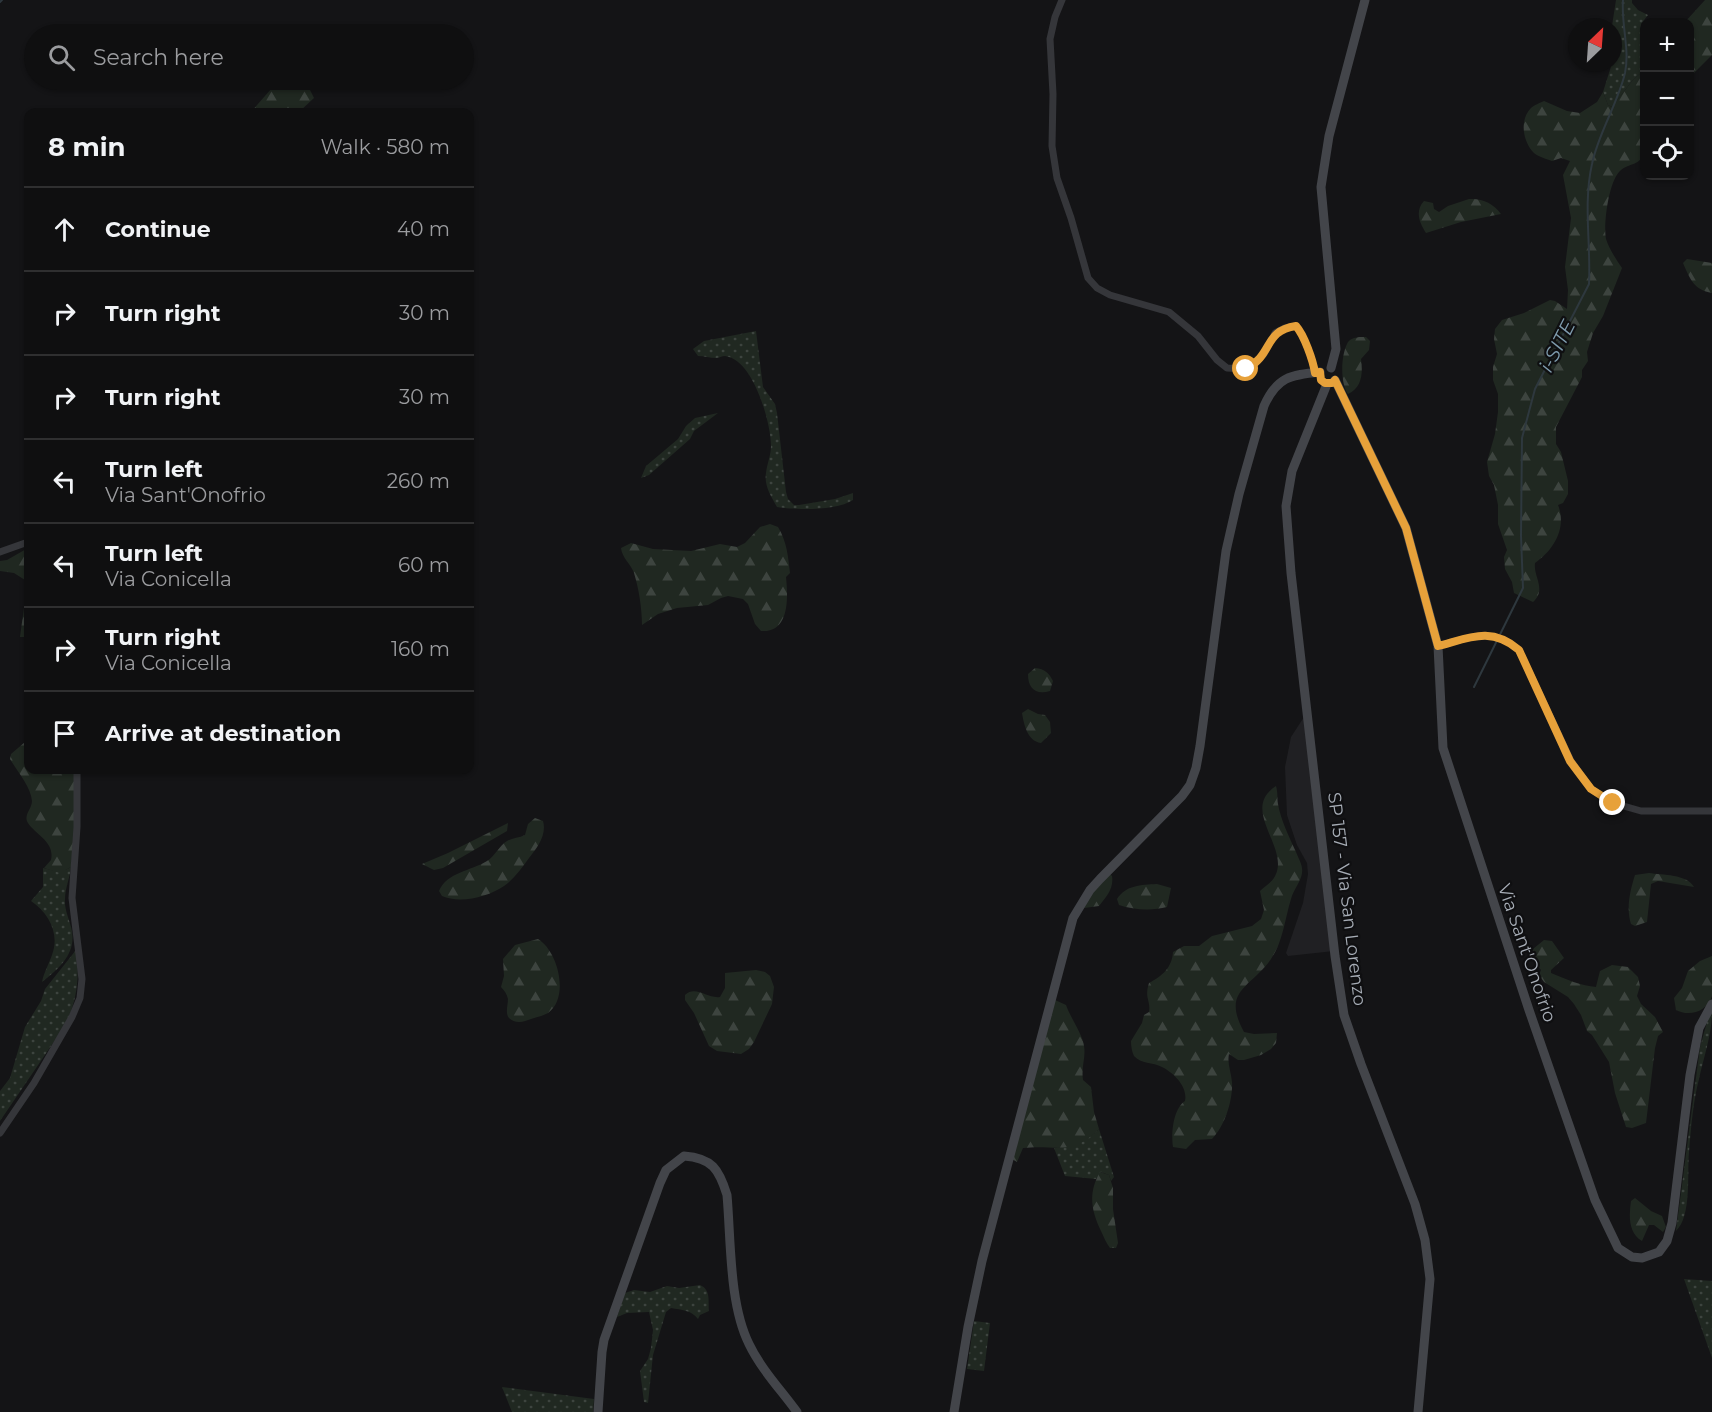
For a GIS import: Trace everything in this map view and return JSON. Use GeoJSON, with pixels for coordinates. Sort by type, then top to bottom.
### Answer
{"type":"FeatureCollection","features":[{"type":"Feature","properties":{"kind":"street"},"geometry":{"type":"LineString","coordinates":[[1062,0],[1050,39],[1053,94],[1052,146],[1057,178],[1088,278],[1097,288],[1110,295],[1170,312],[1198,336],[1217,360],[1227,368],[1246,369],[1264,354],[1275,333],[1296,326],[1304,335],[1306,347],[1321,380],[1331,382],[1335,372],[1331,368]]}},
{"type":"Feature","properties":{"kind":"street"},"geometry":{"type":"LineString","coordinates":[[1331,368],[1336,349],[1321,187],[1329,136],[1365,0]]}},
{"type":"Feature","properties":{"kind":"street"},"geometry":{"type":"LineString","coordinates":[[954,1412],[982,1261],[1073,918],[1090,890],[1165,815],[1190,785],[1200,746],[1227,543],[1261,416],[1269,394],[1279,382],[1290,376],[1318,373],[1331,368]]}},
{"type":"Feature","properties":{"kind":"street","name":"Via Sant'Onofrio"},"geometry":{"type":"LineString","coordinates":[[1331,382],[1406,528],[1438,646],[1443,748],[1525,1000],[1595,1200],[1618,1248],[1632,1257],[1642,1258],[1659,1252],[1667,1241],[1672,1223],[1690,1075],[1699,1028],[1712,1004]]}},
{"type":"Feature","properties":{"kind":"street","name":"SP 157 - Via San Lorenzo"},"geometry":{"type":"LineString","coordinates":[[1331,382],[1292,471],[1286,506],[1291,573],[1335,956],[1344,1015],[1415,1204],[1425,1240],[1430,1279],[1418,1412]]}},
{"type":"Feature","properties":{"kind":"street"},"geometry":{"type":"LineString","coordinates":[[0,552],[24,543]]}},
{"type":"Feature","properties":{"kind":"street"},"geometry":{"type":"LineString","coordinates":[[1438,646],[1483,634],[1511,643],[1519,650],[1570,761],[1591,789],[1613,803],[1641,811],[1712,811]]}},
{"type":"Feature","properties":{"kind":"street"},"geometry":{"type":"LineString","coordinates":[[0,1133],[34,1083],[72,1017],[80,998],[82,979],[72,898],[77,827],[77,774]]}},
{"type":"Feature","properties":{"kind":"street"},"geometry":{"type":"LineString","coordinates":[[598,1412],[604,1340],[660,1183],[666,1170],[684,1156],[708,1161],[716,1168],[722,1180],[727,1194],[735,1300],[743,1329],[755,1355],[797,1412]]}},
{"type":"Feature","properties":{"kind":"shaded area"},"geometry":{"type":"Polygon","coordinates":[[[1306,714],[1334,951],[1288,956],[1286,953],[1303,903],[1308,874],[1307,863],[1297,845],[1287,815],[1285,767],[1291,737],[1306,714]]]}},
{"type":"Feature","properties":{"kind":"green space"},"geometry":{"type":"Polygon","coordinates":[[[1616,0],[1632,0],[1638,10],[1648,15],[1646,18],[1640,18],[1640,74],[1612,107],[1608,105],[1603,92],[1609,72],[1622,72],[1622,18],[1613,18],[1616,0]]]}},
{"type":"Feature","properties":{"kind":"green space"},"geometry":{"type":"Polygon","coordinates":[[[1705,0],[1712,0],[1712,55],[1694,73],[1694,18],[1689,18],[1705,0]]]}},
{"type":"Feature","properties":{"kind":"green space"},"geometry":{"type":"Polygon","coordinates":[[[1640,74],[1640,160],[1624,168],[1617,175],[1610,192],[1606,213],[1606,239],[1622,268],[1603,316],[1593,333],[1587,352],[1588,361],[1582,370],[1582,377],[1556,427],[1556,444],[1561,452],[1568,481],[1568,494],[1563,503],[1558,505],[1561,522],[1557,538],[1548,552],[1535,563],[1539,592],[1533,602],[1514,593],[1512,582],[1505,569],[1504,557],[1507,550],[1498,524],[1498,505],[1494,485],[1489,476],[1487,462],[1498,412],[1498,394],[1493,380],[1493,367],[1497,354],[1494,339],[1495,329],[1502,320],[1524,313],[1550,300],[1567,309],[1568,290],[1565,267],[1571,218],[1563,175],[1570,161],[1561,158],[1552,161],[1534,153],[1525,137],[1525,119],[1531,108],[1544,101],[1567,111],[1580,113],[1597,102],[1603,92],[1608,105],[1612,107],[1640,74]]]}},
{"type":"Feature","properties":{"kind":"green space"},"geometry":{"type":"Polygon","coordinates":[[[270,90],[310,90],[314,98],[303,108],[254,108],[270,90]]]}},
{"type":"Feature","properties":{"kind":"green space"},"geometry":{"type":"Polygon","coordinates":[[[1469,199],[1487,202],[1501,214],[1461,222],[1426,233],[1419,217],[1424,201],[1433,203],[1434,209],[1439,212],[1448,206],[1469,199]]]}},
{"type":"Feature","properties":{"kind":"green space"},"geometry":{"type":"Polygon","coordinates":[[[1687,259],[1712,263],[1712,293],[1706,292],[1693,283],[1683,263],[1687,259]]]}},
{"type":"Feature","properties":{"kind":"green space"},"geometry":{"type":"Polygon","coordinates":[[[756,331],[763,387],[775,404],[777,413],[788,499],[794,505],[799,505],[835,499],[853,493],[853,500],[846,504],[805,509],[777,507],[766,482],[771,446],[768,422],[752,379],[735,360],[725,356],[716,358],[698,356],[693,349],[704,341],[756,331]]]}},
{"type":"Feature","properties":{"kind":"green space"},"geometry":{"type":"Polygon","coordinates":[[[1366,337],[1370,341],[1369,350],[1361,359],[1362,370],[1359,384],[1348,394],[1342,369],[1345,349],[1349,341],[1366,337]]]}},
{"type":"Feature","properties":{"kind":"green space"},"geometry":{"type":"Polygon","coordinates":[[[718,413],[694,431],[690,439],[649,475],[641,478],[646,466],[678,439],[686,426],[695,418],[718,413]]]}},
{"type":"Feature","properties":{"kind":"green space"},"geometry":{"type":"Polygon","coordinates":[[[770,524],[778,527],[783,538],[790,573],[786,577],[785,612],[777,626],[761,631],[755,624],[748,604],[743,599],[728,596],[708,605],[677,608],[658,614],[642,625],[636,579],[621,548],[631,543],[653,549],[691,551],[720,544],[737,547],[745,543],[760,527],[770,524]]]}},
{"type":"Feature","properties":{"kind":"green space"},"geometry":{"type":"Polygon","coordinates":[[[24,550],[24,579],[14,573],[0,571],[0,561],[7,560],[24,550]]]}},
{"type":"Feature","properties":{"kind":"green space"},"geometry":{"type":"Polygon","coordinates":[[[24,608],[24,637],[20,637],[24,608]]]}},
{"type":"Feature","properties":{"kind":"green space"},"geometry":{"type":"Polygon","coordinates":[[[1035,668],[1044,670],[1050,676],[1053,681],[1050,691],[1034,690],[1029,684],[1028,674],[1035,668]]]}},
{"type":"Feature","properties":{"kind":"green space"},"geometry":{"type":"Polygon","coordinates":[[[1028,709],[1045,715],[1050,722],[1051,733],[1041,743],[1029,736],[1025,727],[1022,713],[1028,709]]]}},
{"type":"Feature","properties":{"kind":"green space"},"geometry":{"type":"Polygon","coordinates":[[[24,743],[24,774],[75,774],[71,867],[60,873],[44,868],[51,860],[52,854],[48,844],[28,823],[27,817],[32,804],[31,796],[10,759],[11,754],[24,743]]]}},
{"type":"Feature","properties":{"kind":"green space"},"geometry":{"type":"Polygon","coordinates":[[[1276,786],[1281,816],[1302,867],[1302,873],[1292,896],[1275,952],[1263,969],[1241,991],[1236,1007],[1244,1032],[1277,1033],[1276,1043],[1261,1055],[1244,1060],[1238,1060],[1229,1054],[1231,1097],[1217,1134],[1212,1139],[1195,1140],[1186,1149],[1173,1147],[1174,1122],[1178,1110],[1185,1101],[1184,1091],[1179,1081],[1167,1070],[1134,1056],[1131,1041],[1144,1015],[1149,1012],[1147,993],[1149,983],[1166,971],[1171,963],[1173,952],[1184,946],[1199,946],[1212,936],[1252,926],[1261,919],[1264,910],[1260,891],[1275,877],[1278,863],[1263,817],[1262,806],[1266,795],[1276,786]]]}},
{"type":"Feature","properties":{"kind":"green space"},"geometry":{"type":"Polygon","coordinates":[[[535,818],[543,821],[544,831],[540,841],[521,869],[508,883],[497,890],[474,898],[457,899],[442,896],[439,891],[448,880],[487,861],[507,841],[525,835],[528,824],[535,818]]]}},
{"type":"Feature","properties":{"kind":"green space"},"geometry":{"type":"Polygon","coordinates":[[[508,823],[507,831],[443,868],[434,870],[422,864],[448,853],[508,823]]]}},
{"type":"Feature","properties":{"kind":"green space"},"geometry":{"type":"Polygon","coordinates":[[[71,867],[65,902],[73,936],[70,952],[61,965],[42,982],[55,939],[48,918],[31,901],[43,887],[43,868],[58,871],[71,867]]]}},
{"type":"Feature","properties":{"kind":"green space"},"geometry":{"type":"Polygon","coordinates":[[[1109,873],[1112,881],[1107,896],[1099,906],[1084,908],[1091,893],[1109,873]]]}},
{"type":"Feature","properties":{"kind":"green space"},"geometry":{"type":"Polygon","coordinates":[[[1649,873],[1680,877],[1694,887],[1658,881],[1651,884],[1647,922],[1635,926],[1631,924],[1629,900],[1635,875],[1649,873]]]}},
{"type":"Feature","properties":{"kind":"green space"},"geometry":{"type":"Polygon","coordinates":[[[1157,884],[1171,888],[1167,907],[1143,909],[1119,905],[1117,899],[1125,891],[1134,887],[1157,884]]]}},
{"type":"Feature","properties":{"kind":"green space"},"geometry":{"type":"Polygon","coordinates":[[[538,939],[551,953],[556,963],[559,974],[559,996],[555,1006],[548,1013],[525,1021],[514,1021],[508,1016],[508,999],[501,987],[504,976],[503,959],[515,945],[538,939]]]}},
{"type":"Feature","properties":{"kind":"green space"},"geometry":{"type":"Polygon","coordinates":[[[1544,940],[1552,941],[1564,958],[1551,970],[1551,973],[1562,978],[1596,987],[1600,971],[1612,965],[1628,967],[1638,977],[1640,986],[1637,996],[1641,1004],[1655,1017],[1663,1032],[1658,1036],[1655,1048],[1646,1123],[1632,1128],[1626,1127],[1615,1093],[1609,1062],[1587,1031],[1574,1004],[1568,997],[1544,982],[1539,975],[1541,970],[1532,959],[1533,949],[1544,940]]]}},
{"type":"Feature","properties":{"kind":"green space"},"geometry":{"type":"Polygon","coordinates":[[[76,950],[77,988],[66,1024],[0,1121],[0,1091],[10,1078],[25,1027],[41,1001],[45,989],[76,950]]]}},
{"type":"Feature","properties":{"kind":"green space"},"geometry":{"type":"Polygon","coordinates":[[[1712,956],[1710,1001],[1697,1012],[1686,1013],[1676,1010],[1674,998],[1682,988],[1688,971],[1700,961],[1712,956]]]}},
{"type":"Feature","properties":{"kind":"green space"},"geometry":{"type":"Polygon","coordinates":[[[756,970],[770,976],[774,987],[772,1004],[754,1042],[741,1054],[717,1051],[709,1046],[694,1013],[685,1000],[685,995],[693,991],[720,997],[725,988],[725,973],[756,970]]]}},
{"type":"Feature","properties":{"kind":"green space"},"geometry":{"type":"Polygon","coordinates":[[[1055,1000],[1066,1005],[1083,1042],[1083,1080],[1091,1087],[1099,1129],[1089,1138],[1072,1146],[1023,1148],[1017,1162],[1012,1159],[1055,1000]]]}},
{"type":"Feature","properties":{"kind":"green space"},"geometry":{"type":"Polygon","coordinates":[[[1712,1011],[1693,1115],[1687,1205],[1681,1224],[1676,1231],[1700,1047],[1712,1011]]]}},
{"type":"Feature","properties":{"kind":"green space"},"geometry":{"type":"Polygon","coordinates":[[[1099,1129],[1114,1177],[1111,1181],[1109,1175],[1101,1172],[1096,1179],[1065,1176],[1054,1148],[1078,1143],[1099,1129]]]}},
{"type":"Feature","properties":{"kind":"green space"},"geometry":{"type":"Polygon","coordinates":[[[1100,1172],[1109,1175],[1113,1188],[1113,1209],[1118,1243],[1116,1248],[1110,1248],[1107,1244],[1093,1209],[1092,1194],[1100,1172]]]}},
{"type":"Feature","properties":{"kind":"green space"},"geometry":{"type":"Polygon","coordinates":[[[1635,1198],[1651,1211],[1662,1216],[1666,1227],[1663,1232],[1654,1225],[1649,1225],[1642,1241],[1637,1237],[1630,1218],[1631,1201],[1635,1198]]]}},
{"type":"Feature","properties":{"kind":"green space"},"geometry":{"type":"Polygon","coordinates":[[[1684,1279],[1712,1281],[1712,1358],[1684,1279]]]}},
{"type":"Feature","properties":{"kind":"green space"},"geometry":{"type":"Polygon","coordinates":[[[700,1285],[706,1290],[709,1311],[700,1315],[698,1319],[683,1310],[671,1308],[666,1312],[653,1355],[648,1403],[644,1402],[640,1371],[648,1359],[653,1330],[649,1312],[627,1313],[617,1317],[625,1293],[634,1290],[650,1292],[667,1286],[679,1288],[700,1285]]]}},
{"type":"Feature","properties":{"kind":"green space"},"geometry":{"type":"Polygon","coordinates":[[[974,1321],[990,1323],[984,1371],[967,1369],[974,1321]]]}},
{"type":"Feature","properties":{"kind":"green space"},"geometry":{"type":"Polygon","coordinates":[[[502,1387],[594,1399],[593,1412],[512,1412],[502,1387]]]}},
{"type":"Feature","properties":{"kind":"waterway","name":"i-SITE"},"geometry":{"type":"LineString","coordinates":[[1474,687],[1523,588],[1522,438],[1535,389],[1589,284],[1589,179],[1595,153],[1625,73],[1627,55],[1623,0]]}},
{"type":"Feature","properties":{"kind":"route"},"geometry":{"type":"LineString","coordinates":[[1246,369],[1264,354],[1275,333],[1296,326],[1304,335],[1315,373],[1320,372],[1321,380],[1325,383],[1332,383],[1335,380],[1406,528],[1438,646],[1483,634],[1509,642],[1519,650],[1570,761],[1591,789],[1613,803]]}}]}
